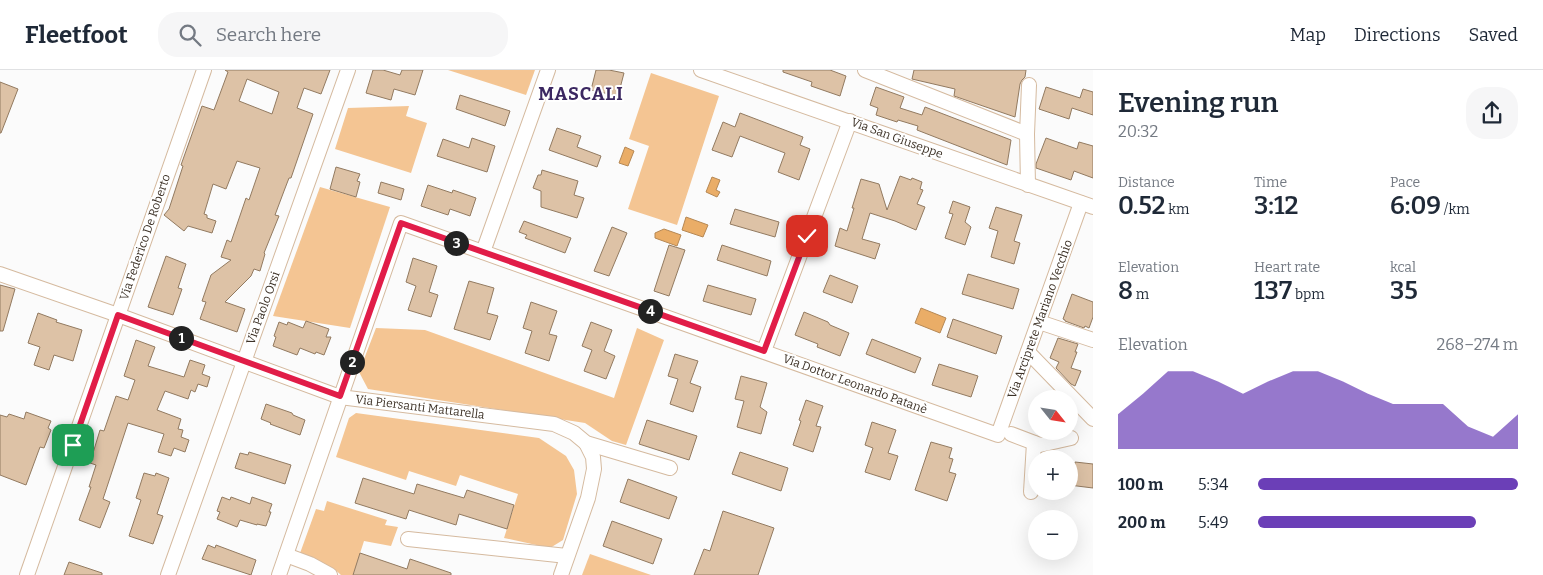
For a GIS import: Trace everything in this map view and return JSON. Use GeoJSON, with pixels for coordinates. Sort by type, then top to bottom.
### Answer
{"type":"FeatureCollection","features":[{"type":"Feature","properties":{"kind":"street","name":"Via Federico De Roberto"},"geometry":{"type":"LineString","coordinates":[[28,575],[204,70]]}},
{"type":"Feature","properties":{"kind":"street","name":"Via Paolo Orsi"},"geometry":{"type":"LineString","coordinates":[[168,575],[348,70]]}},
{"type":"Feature","properties":{"kind":"street"},"geometry":{"type":"LineString","coordinates":[[483,252],[548,70]]}},
{"type":"Feature","properties":{"kind":"street","name":"Via San Giuseppe"},"geometry":{"type":"LineString","coordinates":[[701,70],[1087,205]]}},
{"type":"Feature","properties":{"kind":"street"},"geometry":{"type":"LineString","coordinates":[[864,70],[1027,134]]}},
{"type":"Feature","properties":{"kind":"street"},"geometry":{"type":"LineString","coordinates":[[1028,185],[1027,134],[1029,85]]}},
{"type":"Feature","properties":{"kind":"street"},"geometry":{"type":"LineString","coordinates":[[764,351],[850,122]]}},
{"type":"Feature","properties":{"kind":"street","name":"Via Arciprete Mariano Vecchio"},"geometry":{"type":"LineString","coordinates":[[1005,434],[1028,352],[1087,205]]}},
{"type":"Feature","properties":{"kind":"street","name":"Via Dottor Leonardo Patanè"},"geometry":{"type":"LineString","coordinates":[[340,396],[401,223],[764,351],[1034,443]]}},
{"type":"Feature","properties":{"kind":"street","name":"Via Piersanti Mattarella"},"geometry":{"type":"LineString","coordinates":[[0,274],[340,396],[554,424],[574,433],[586,443],[670,468]]}},
{"type":"Feature","properties":{"kind":"street"},"geometry":{"type":"LineString","coordinates":[[1039,322],[1093,340]]}},
{"type":"Feature","properties":{"kind":"street"},"geometry":{"type":"LineString","coordinates":[[1028,352],[1093,419]]}},
{"type":"Feature","properties":{"kind":"street"},"geometry":{"type":"LineString","coordinates":[[279,575],[340,396]]}},
{"type":"Feature","properties":{"kind":"street"},"geometry":{"type":"LineString","coordinates":[[1034,450],[1034,443],[1040,445],[1062,440]]}},
{"type":"Feature","properties":{"kind":"street"},"geometry":{"type":"LineString","coordinates":[[561,575],[588,498],[594,469],[593,457],[586,443]]}},
{"type":"Feature","properties":{"kind":"street"},"geometry":{"type":"LineString","coordinates":[[408,539],[568,556]]}},
{"type":"Feature","properties":{"kind":"street"},"geometry":{"type":"LineString","coordinates":[[286,555],[310,564],[330,575]]}},
{"type":"Feature","properties":{"kind":"shaded area"},"geometry":{"type":"Polygon","coordinates":[[[448,70],[535,70],[526,95],[448,70]]]}},
{"type":"Feature","properties":{"kind":"shaded area"},"geometry":{"type":"Polygon","coordinates":[[[651,73],[719,96],[677,225],[628,209],[649,146],[629,139],[651,73]]]}},
{"type":"Feature","properties":{"kind":"shaded area"},"geometry":{"type":"Polygon","coordinates":[[[409,106],[406,116],[427,123],[411,173],[335,149],[348,108],[409,106]]]}},
{"type":"Feature","properties":{"kind":"shaded area"},"geometry":{"type":"Polygon","coordinates":[[[625,147],[634,151],[628,166],[619,163],[625,147]]]}},
{"type":"Feature","properties":{"kind":"shaded area"},"geometry":{"type":"Polygon","coordinates":[[[712,177],[720,180],[716,190],[720,192],[717,197],[706,192],[712,177]]]}},
{"type":"Feature","properties":{"kind":"shaded area"},"geometry":{"type":"Polygon","coordinates":[[[320,187],[390,207],[350,328],[273,316],[320,187]]]}},
{"type":"Feature","properties":{"kind":"shaded area"},"geometry":{"type":"Polygon","coordinates":[[[686,217],[708,225],[703,237],[682,230],[686,217]]]}},
{"type":"Feature","properties":{"kind":"shaded area"},"geometry":{"type":"Polygon","coordinates":[[[664,229],[681,235],[677,246],[655,238],[655,233],[664,229]]]}},
{"type":"Feature","properties":{"kind":"shaded area"},"geometry":{"type":"Polygon","coordinates":[[[921,308],[946,318],[940,333],[915,323],[921,308]]]}},
{"type":"Feature","properties":{"kind":"shaded area"},"geometry":{"type":"Polygon","coordinates":[[[376,328],[425,330],[614,398],[637,328],[664,340],[626,445],[612,441],[585,423],[368,389],[359,372],[376,328]]]}},
{"type":"Feature","properties":{"kind":"shaded area"},"geometry":{"type":"Polygon","coordinates":[[[356,413],[539,438],[566,456],[574,470],[577,494],[563,540],[550,548],[504,538],[518,494],[460,475],[456,486],[409,471],[406,480],[336,457],[349,418],[356,413]]]}},
{"type":"Feature","properties":{"kind":"shaded area"},"geometry":{"type":"Polygon","coordinates":[[[327,501],[387,520],[385,525],[398,527],[391,546],[364,541],[353,575],[341,575],[327,565],[299,556],[316,509],[324,511],[327,501]]]}},
{"type":"Feature","properties":{"kind":"shaded area"},"geometry":{"type":"Polygon","coordinates":[[[590,554],[651,575],[582,575],[590,554]]]}},
{"type":"Feature","properties":{"kind":"building"},"geometry":{"type":"Polygon","coordinates":[[[225,70],[330,70],[321,94],[304,88],[297,108],[313,114],[291,178],[289,178],[275,215],[279,216],[264,253],[260,271],[254,269],[251,276],[225,302],[245,309],[237,332],[200,319],[206,302],[202,301],[211,275],[231,260],[221,257],[227,240],[231,242],[246,198],[249,200],[260,168],[237,161],[226,189],[213,184],[204,214],[207,215],[207,218],[216,221],[212,233],[188,226],[184,231],[164,215],[169,209],[183,166],[181,165],[202,106],[214,110],[228,72],[225,70]],[[247,79],[239,101],[272,114],[279,92],[247,79]]]}},
{"type":"Feature","properties":{"kind":"building"},"geometry":{"type":"Polygon","coordinates":[[[373,70],[383,70],[400,75],[402,70],[423,70],[415,95],[394,89],[391,100],[366,93],[373,70]]]}},
{"type":"Feature","properties":{"kind":"building"},"geometry":{"type":"Polygon","coordinates":[[[596,70],[624,73],[618,96],[591,90],[596,70]]]}},
{"type":"Feature","properties":{"kind":"building"},"geometry":{"type":"Polygon","coordinates":[[[783,70],[830,70],[846,76],[840,96],[811,86],[812,82],[783,72],[783,70]]]}},
{"type":"Feature","properties":{"kind":"building"},"geometry":{"type":"Polygon","coordinates":[[[914,70],[1026,70],[1025,77],[1020,84],[1015,117],[954,96],[955,89],[912,79],[914,70]]]}},
{"type":"Feature","properties":{"kind":"building"},"geometry":{"type":"Polygon","coordinates":[[[0,82],[18,89],[1,133],[0,133],[0,82]]]}},
{"type":"Feature","properties":{"kind":"building"},"geometry":{"type":"Polygon","coordinates":[[[876,87],[904,97],[900,108],[922,115],[925,107],[1011,140],[1007,165],[917,130],[918,126],[876,115],[878,108],[870,105],[876,87]]]}},
{"type":"Feature","properties":{"kind":"building"},"geometry":{"type":"Polygon","coordinates":[[[1046,87],[1080,98],[1083,89],[1093,92],[1093,115],[1072,108],[1069,119],[1039,109],[1046,87]]]}},
{"type":"Feature","properties":{"kind":"building"},"geometry":{"type":"Polygon","coordinates":[[[460,95],[510,111],[505,126],[456,109],[460,95]]]}},
{"type":"Feature","properties":{"kind":"building"},"geometry":{"type":"Polygon","coordinates":[[[740,113],[803,137],[800,145],[810,149],[799,180],[778,172],[785,153],[740,136],[732,157],[712,150],[723,122],[735,127],[740,113]]]}},
{"type":"Feature","properties":{"kind":"building"},"geometry":{"type":"Polygon","coordinates":[[[557,128],[581,136],[577,147],[601,156],[597,167],[549,150],[557,128]]]}},
{"type":"Feature","properties":{"kind":"building"},"geometry":{"type":"Polygon","coordinates":[[[472,138],[495,146],[487,172],[437,156],[443,139],[469,148],[472,138]]]}},
{"type":"Feature","properties":{"kind":"building"},"geometry":{"type":"Polygon","coordinates":[[[1046,138],[1077,149],[1079,142],[1093,146],[1093,178],[1074,171],[1071,180],[1036,168],[1046,138]]]}},
{"type":"Feature","properties":{"kind":"building"},"geometry":{"type":"Polygon","coordinates":[[[336,167],[360,174],[357,181],[360,182],[356,197],[330,189],[336,167]]]}},
{"type":"Feature","properties":{"kind":"building"},"geometry":{"type":"Polygon","coordinates":[[[542,170],[578,181],[574,195],[584,198],[577,218],[541,207],[541,191],[533,188],[542,170]]]}},
{"type":"Feature","properties":{"kind":"building"},"geometry":{"type":"Polygon","coordinates":[[[900,176],[922,182],[920,189],[923,190],[917,204],[925,207],[916,230],[870,213],[862,239],[880,244],[875,259],[835,246],[840,228],[847,231],[861,179],[879,184],[887,210],[900,176]]]}},
{"type":"Feature","properties":{"kind":"building"},"geometry":{"type":"Polygon","coordinates":[[[381,182],[404,189],[401,200],[378,193],[381,182]]]}},
{"type":"Feature","properties":{"kind":"building"},"geometry":{"type":"Polygon","coordinates":[[[428,185],[452,193],[453,190],[476,198],[470,216],[450,209],[448,215],[421,206],[428,185]]]}},
{"type":"Feature","properties":{"kind":"building"},"geometry":{"type":"Polygon","coordinates":[[[953,201],[970,207],[965,222],[971,227],[965,245],[945,238],[953,214],[949,213],[953,201]]]}},
{"type":"Feature","properties":{"kind":"building"},"geometry":{"type":"Polygon","coordinates":[[[996,207],[1022,215],[1014,241],[1020,243],[1014,264],[991,257],[998,231],[989,228],[996,207]]]}},
{"type":"Feature","properties":{"kind":"building"},"geometry":{"type":"Polygon","coordinates":[[[735,209],[779,222],[775,237],[730,224],[735,209]]]}},
{"type":"Feature","properties":{"kind":"building"},"geometry":{"type":"Polygon","coordinates":[[[524,221],[571,238],[565,253],[525,238],[527,235],[519,232],[524,221]]]}},
{"type":"Feature","properties":{"kind":"building"},"geometry":{"type":"Polygon","coordinates":[[[612,227],[627,233],[609,276],[594,271],[612,227]]]}},
{"type":"Feature","properties":{"kind":"building"},"geometry":{"type":"Polygon","coordinates":[[[669,245],[685,250],[669,296],[654,291],[669,245]]]}},
{"type":"Feature","properties":{"kind":"building"},"geometry":{"type":"Polygon","coordinates":[[[722,245],[771,261],[767,276],[717,260],[722,245]]]}},
{"type":"Feature","properties":{"kind":"building"},"geometry":{"type":"Polygon","coordinates":[[[166,256],[186,264],[178,288],[182,289],[173,315],[148,307],[166,256]]]}},
{"type":"Feature","properties":{"kind":"building"},"geometry":{"type":"Polygon","coordinates":[[[413,258],[437,266],[429,292],[438,295],[431,317],[408,310],[416,286],[406,282],[413,258]]]}},
{"type":"Feature","properties":{"kind":"building"},"geometry":{"type":"Polygon","coordinates":[[[968,274],[1019,289],[1013,309],[962,294],[968,274]]]}},
{"type":"Feature","properties":{"kind":"building"},"geometry":{"type":"Polygon","coordinates":[[[830,275],[858,286],[852,303],[823,292],[830,275]]]}},
{"type":"Feature","properties":{"kind":"building"},"geometry":{"type":"Polygon","coordinates":[[[469,281],[494,288],[487,313],[498,316],[490,340],[454,329],[469,281]]]}},
{"type":"Feature","properties":{"kind":"building"},"geometry":{"type":"Polygon","coordinates":[[[0,285],[15,289],[3,331],[0,331],[0,285]]]}},
{"type":"Feature","properties":{"kind":"building"},"geometry":{"type":"Polygon","coordinates":[[[708,285],[756,299],[751,315],[703,301],[708,285]]]}},
{"type":"Feature","properties":{"kind":"building"},"geometry":{"type":"Polygon","coordinates":[[[1072,294],[1093,302],[1093,317],[1089,328],[1085,326],[1084,328],[1063,319],[1072,294]]]}},
{"type":"Feature","properties":{"kind":"building"},"geometry":{"type":"Polygon","coordinates":[[[531,302],[557,311],[549,334],[557,336],[549,361],[525,353],[532,331],[523,328],[531,302]]]}},
{"type":"Feature","properties":{"kind":"building"},"geometry":{"type":"Polygon","coordinates":[[[804,312],[849,333],[840,356],[817,347],[818,344],[795,335],[804,312]]]}},
{"type":"Feature","properties":{"kind":"building"},"geometry":{"type":"Polygon","coordinates":[[[38,313],[57,320],[56,322],[82,330],[73,361],[54,355],[49,370],[34,365],[40,347],[28,343],[38,313]]]}},
{"type":"Feature","properties":{"kind":"building"},"geometry":{"type":"Polygon","coordinates":[[[953,319],[1002,336],[996,354],[947,337],[953,319]]]}},
{"type":"Feature","properties":{"kind":"building"},"geometry":{"type":"Polygon","coordinates":[[[306,321],[329,329],[326,337],[331,337],[324,355],[316,352],[315,354],[300,348],[297,355],[273,346],[279,322],[287,325],[288,322],[303,328],[306,321]]]}},
{"type":"Feature","properties":{"kind":"building"},"geometry":{"type":"Polygon","coordinates":[[[591,322],[612,330],[604,351],[615,356],[606,379],[584,371],[592,350],[582,346],[591,322]]]}},
{"type":"Feature","properties":{"kind":"building"},"geometry":{"type":"Polygon","coordinates":[[[1058,338],[1078,344],[1071,368],[1081,371],[1075,386],[1056,368],[1059,362],[1050,358],[1058,338]]]}},
{"type":"Feature","properties":{"kind":"building"},"geometry":{"type":"Polygon","coordinates":[[[872,339],[921,358],[915,373],[866,354],[872,339]]]}},
{"type":"Feature","properties":{"kind":"building"},"geometry":{"type":"Polygon","coordinates":[[[136,340],[155,347],[148,366],[184,377],[190,360],[205,365],[202,374],[210,377],[207,387],[198,384],[195,392],[191,390],[188,399],[165,391],[157,410],[181,419],[178,429],[183,430],[181,437],[189,440],[185,452],[174,448],[171,456],[158,452],[164,434],[128,423],[103,499],[110,502],[100,528],[79,520],[91,487],[89,487],[96,465],[90,463],[100,430],[104,431],[116,396],[128,400],[135,380],[124,376],[136,340]]]}},
{"type":"Feature","properties":{"kind":"building"},"geometry":{"type":"Polygon","coordinates":[[[675,354],[698,361],[690,383],[701,387],[693,412],[670,404],[678,379],[668,376],[675,354]]]}},
{"type":"Feature","properties":{"kind":"building"},"geometry":{"type":"Polygon","coordinates":[[[939,364],[978,376],[971,397],[932,385],[939,364]]]}},
{"type":"Feature","properties":{"kind":"building"},"geometry":{"type":"Polygon","coordinates":[[[741,376],[767,383],[760,407],[767,412],[761,434],[737,427],[744,401],[735,399],[741,376]]]}},
{"type":"Feature","properties":{"kind":"building"},"geometry":{"type":"Polygon","coordinates":[[[806,400],[823,406],[816,426],[821,427],[813,452],[793,445],[806,400]]]}},
{"type":"Feature","properties":{"kind":"building"},"geometry":{"type":"Polygon","coordinates":[[[266,404],[292,413],[305,420],[300,435],[261,419],[266,404]]]}},
{"type":"Feature","properties":{"kind":"building"},"geometry":{"type":"Polygon","coordinates":[[[26,412],[51,421],[48,428],[51,430],[44,448],[40,447],[26,485],[0,475],[0,415],[7,417],[9,414],[24,419],[26,412]]]}},
{"type":"Feature","properties":{"kind":"building"},"geometry":{"type":"Polygon","coordinates":[[[647,420],[697,436],[689,460],[639,444],[647,420]]]}},
{"type":"Feature","properties":{"kind":"building"},"geometry":{"type":"Polygon","coordinates":[[[872,422],[896,430],[888,453],[898,456],[890,480],[865,472],[873,448],[865,445],[872,422]]]}},
{"type":"Feature","properties":{"kind":"building"},"geometry":{"type":"Polygon","coordinates":[[[931,442],[952,448],[949,458],[953,459],[949,472],[956,474],[947,501],[915,490],[931,442]]]}},
{"type":"Feature","properties":{"kind":"building"},"geometry":{"type":"Polygon","coordinates":[[[249,452],[291,465],[285,484],[235,468],[240,453],[248,455],[249,452]]]}},
{"type":"Feature","properties":{"kind":"building"},"geometry":{"type":"Polygon","coordinates":[[[740,452],[788,468],[781,491],[732,474],[740,452]]]}},
{"type":"Feature","properties":{"kind":"building"},"geometry":{"type":"Polygon","coordinates":[[[1078,462],[1093,464],[1093,488],[1078,486],[1078,462]]]}},
{"type":"Feature","properties":{"kind":"building"},"geometry":{"type":"Polygon","coordinates":[[[144,473],[155,476],[156,473],[169,478],[157,514],[163,516],[153,544],[129,536],[141,500],[136,498],[144,473]]]}},
{"type":"Feature","properties":{"kind":"building"},"geometry":{"type":"Polygon","coordinates":[[[363,478],[414,494],[417,484],[464,498],[467,490],[514,505],[507,529],[459,514],[456,525],[409,510],[406,519],[355,503],[363,478]]]}},
{"type":"Feature","properties":{"kind":"building"},"geometry":{"type":"Polygon","coordinates":[[[628,479],[677,497],[669,519],[620,502],[628,479]]]}},
{"type":"Feature","properties":{"kind":"building"},"geometry":{"type":"Polygon","coordinates":[[[222,497],[230,500],[231,497],[250,504],[252,497],[272,504],[266,526],[240,520],[237,527],[217,519],[220,512],[217,511],[222,497]]]}},
{"type":"Feature","properties":{"kind":"building"},"geometry":{"type":"Polygon","coordinates":[[[723,511],[774,528],[758,575],[694,575],[704,549],[710,551],[723,511]]]}},
{"type":"Feature","properties":{"kind":"building"},"geometry":{"type":"Polygon","coordinates":[[[612,521],[662,539],[653,564],[603,546],[612,521]]]}},
{"type":"Feature","properties":{"kind":"building"},"geometry":{"type":"Polygon","coordinates":[[[208,545],[215,548],[216,545],[256,560],[251,575],[202,559],[208,545]]]}},
{"type":"Feature","properties":{"kind":"building"},"geometry":{"type":"Polygon","coordinates":[[[360,553],[407,569],[410,559],[451,573],[451,575],[353,575],[360,553]]]}},
{"type":"Feature","properties":{"kind":"building"},"geometry":{"type":"Polygon","coordinates":[[[69,562],[102,573],[102,575],[64,575],[69,562]]]}},
{"type":"Feature","properties":{"kind":"district","name":"MASCALI"},"geometry":{"type":"Point","coordinates":[581,94]}},
{"type":"Feature","properties":{"kind":"route"},"geometry":{"type":"LineString","coordinates":[[73,445],[118,315],[340,396],[401,223],[764,351],[807,236]]}}]}
